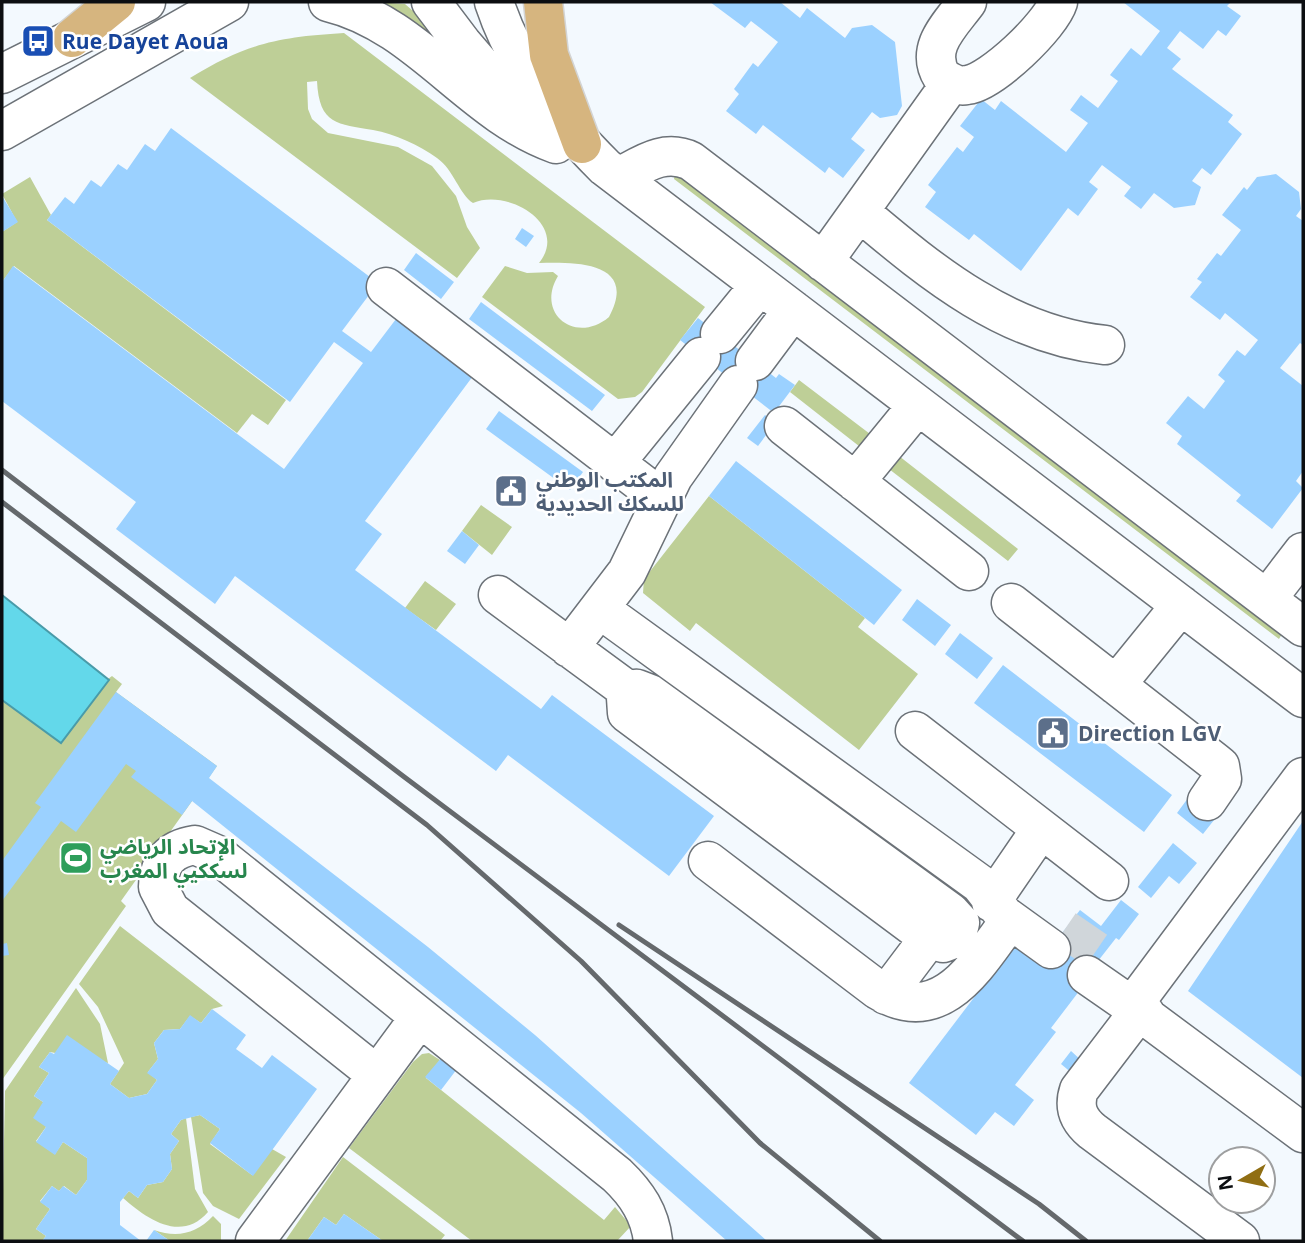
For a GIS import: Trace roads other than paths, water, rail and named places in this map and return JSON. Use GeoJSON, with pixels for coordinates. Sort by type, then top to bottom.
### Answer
{"type":"FeatureCollection","features":[{"type":"Feature","properties":{"kind":"main road"},"geometry":{"type":"LineString","coordinates":[[72,38],[116,2]]}},
{"type":"Feature","properties":{"kind":"main road"},"geometry":{"type":"LineString","coordinates":[[543,2],[549,55],[590,158]]}},
{"type":"Feature","properties":{"kind":"street"},"geometry":{"type":"LineString","coordinates":[[2,74],[146,2]]}},
{"type":"Feature","properties":{"kind":"street"},"geometry":{"type":"LineString","coordinates":[[2,131],[237,2]]}},
{"type":"Feature","properties":{"kind":"street"},"geometry":{"type":"LineString","coordinates":[[328,2],[348,6],[389,26],[501,117],[590,158],[682,156],[1303,627]]}},
{"type":"Feature","properties":{"kind":"street"},"geometry":{"type":"LineString","coordinates":[[431,2],[491,79],[590,158],[1303,698]]}},
{"type":"Feature","properties":{"kind":"street"},"geometry":{"type":"LineString","coordinates":[[494,2],[524,71],[590,158]]}},
{"type":"Feature","properties":{"kind":"street"},"geometry":{"type":"LineString","coordinates":[[967,2],[936,45],[936,68],[951,83],[970,85],[987,77],[1047,25],[1058,2]]}},
{"type":"Feature","properties":{"kind":"street"},"geometry":{"type":"LineString","coordinates":[[823,262],[951,83]]}},
{"type":"Feature","properties":{"kind":"street"},"geometry":{"type":"LineString","coordinates":[[861,212],[952,285],[1002,315],[1059,338],[1105,345]]}},
{"type":"Feature","properties":{"kind":"street"},"geometry":{"type":"LineString","coordinates":[[615,463],[760,285]]}},
{"type":"Feature","properties":{"kind":"street"},"geometry":{"type":"LineString","coordinates":[[386,287],[661,498]]}},
{"type":"Feature","properties":{"kind":"street"},"geometry":{"type":"LineString","coordinates":[[569,648],[601,610],[639,552],[661,498],[685,456],[793,310]]}},
{"type":"Feature","properties":{"kind":"street"},"geometry":{"type":"LineString","coordinates":[[855,482],[918,405]]}},
{"type":"Feature","properties":{"kind":"street"},"geometry":{"type":"LineString","coordinates":[[784,426],[969,571]]}},
{"type":"Feature","properties":{"kind":"street"},"geometry":{"type":"LineString","coordinates":[[1267,599],[1303,552]]}},
{"type":"Feature","properties":{"kind":"street"},"geometry":{"type":"LineString","coordinates":[[498,595],[630,692],[644,690],[650,694],[956,917],[960,923],[956,938],[943,943],[929,938],[886,995]]}},
{"type":"Feature","properties":{"kind":"street"},"geometry":{"type":"LineString","coordinates":[[1011,603],[1220,766],[1222,779],[1207,801]]}},
{"type":"Feature","properties":{"kind":"street"},"geometry":{"type":"LineString","coordinates":[[1116,685],[1181,606]]}},
{"type":"Feature","properties":{"kind":"street"},"geometry":{"type":"LineString","coordinates":[[601,610],[996,898],[1058,939]]}},
{"type":"Feature","properties":{"kind":"street"},"geometry":{"type":"LineString","coordinates":[[915,732],[1109,881]]}},
{"type":"Feature","properties":{"kind":"street"},"geometry":{"type":"LineString","coordinates":[[1240,1241],[1092,1131],[1076,1108],[1079,1090],[1303,777]]}},
{"type":"Feature","properties":{"kind":"street"},"geometry":{"type":"LineString","coordinates":[[708,861],[886,995],[911,1002],[948,994],[967,977],[996,898],[1041,829]]}},
{"type":"Feature","properties":{"kind":"street"},"geometry":{"type":"LineString","coordinates":[[377,1075],[170,909],[158,887],[162,863],[182,847],[208,848],[623,1181],[639,1199],[663,1239]]}},
{"type":"Feature","properties":{"kind":"street"},"geometry":{"type":"LineString","coordinates":[[1095,965],[1124,1000],[1142,1000],[1303,1133]]}},
{"type":"Feature","properties":{"kind":"street"},"geometry":{"type":"LineString","coordinates":[[255,1241],[420,1017]]}},
{"type":"Feature","properties":{"kind":"water"},"geometry":{"type":"Polygon","coordinates":[[[2,595],[109,680],[61,743],[2,700],[2,595]]]}},
{"type":"Feature","properties":{"kind":"tunnel"},"geometry":{"type":"LineString","coordinates":[[1065,929],[1103,955]]}},
{"type":"Feature","properties":{"kind":"railway"},"geometry":{"type":"LineString","coordinates":[[2,470],[403,776],[1023,1241]]}},
{"type":"Feature","properties":{"kind":"railway"},"geometry":{"type":"LineString","coordinates":[[2,502],[427,825],[581,961],[760,1143],[880,1241]]}},
{"type":"Feature","properties":{"kind":"railway"},"geometry":{"type":"LineString","coordinates":[[619,925],[1039,1204],[1086,1241]]}},
{"type":"Feature","properties":{"kind":"place","name":"Rue Dayet Aoua"},"geometry":{"type":"Point","coordinates":[38,41]}},
{"type":"Feature","properties":{"kind":"place","name":"المكتب الوطني للسكك الحديدية"},"geometry":{"type":"Point","coordinates":[511,491]}},
{"type":"Feature","properties":{"kind":"place","name":"Direction LGV"},"geometry":{"type":"Point","coordinates":[1053,733]}},
{"type":"Feature","properties":{"kind":"place","name":"الإتحاد الرياضي لسككيي المغرب"},"geometry":{"type":"Point","coordinates":[76,858]}}]}
